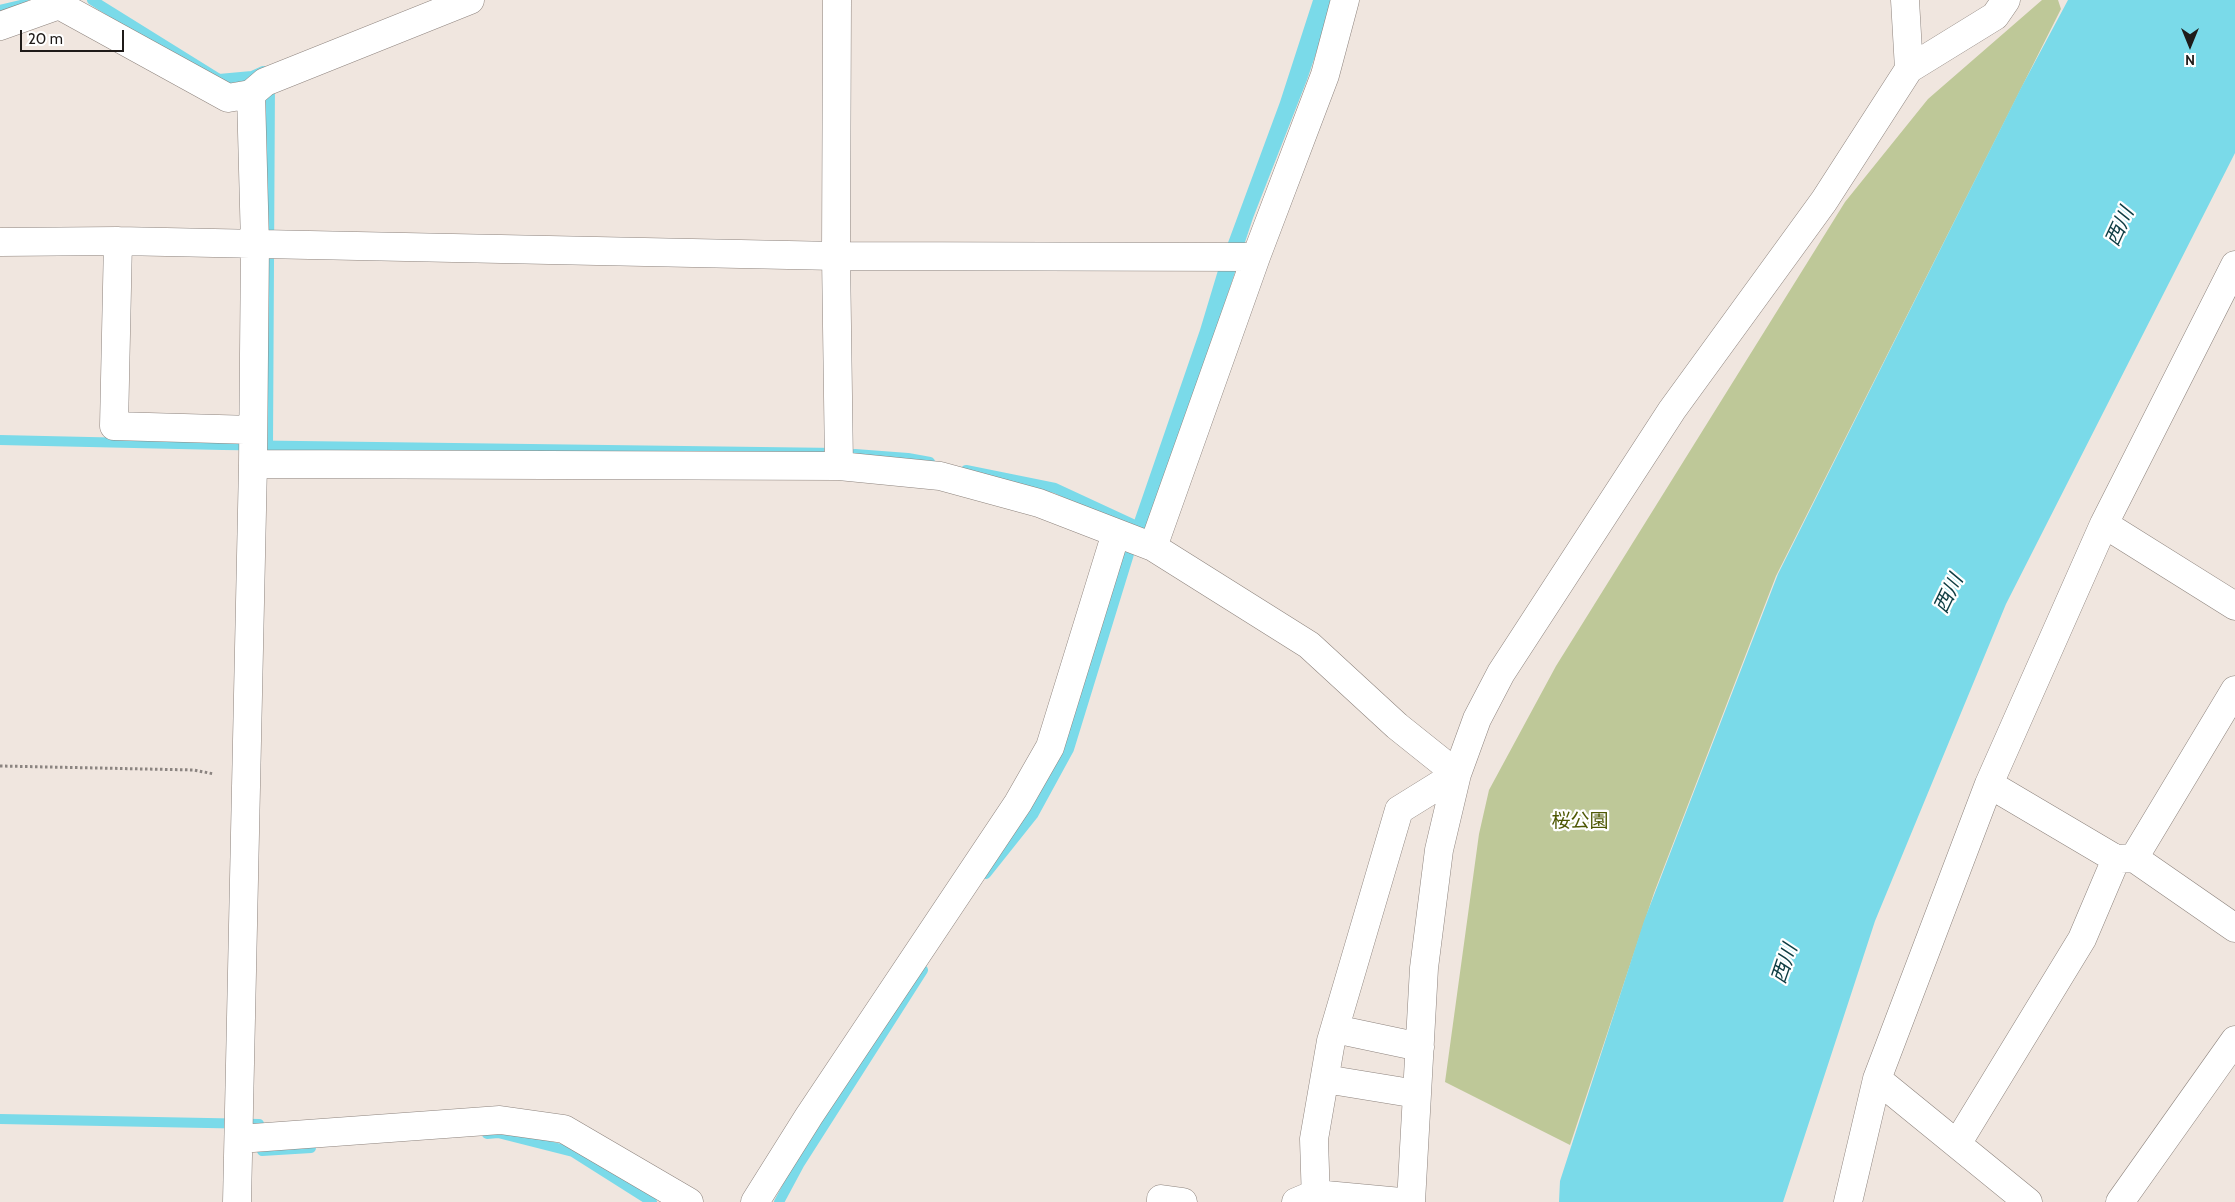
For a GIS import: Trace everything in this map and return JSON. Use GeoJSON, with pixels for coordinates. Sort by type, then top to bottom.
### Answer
{"type":"FeatureCollection","features":[{"type":"Feature","properties":{"kind":"street"},"geometry":{"type":"LineString","coordinates":[[0,26],[59,5],[228,98],[251,94],[265,82],[470,0]]}},
{"type":"Feature","properties":{"kind":"street"},"geometry":{"type":"LineString","coordinates":[[837,0],[836,256],[839,466]]}},
{"type":"Feature","properties":{"kind":"street"},"geometry":{"type":"LineString","coordinates":[[1153,548],[1256,257],[1325,75],[1345,0]]}},
{"type":"Feature","properties":{"kind":"street"},"geometry":{"type":"LineString","coordinates":[[1905,0],[1909,69]]}},
{"type":"Feature","properties":{"kind":"street"},"geometry":{"type":"LineString","coordinates":[[1411,1202],[1424,968],[1439,850],[1457,774],[1478,719],[1506,664],[1672,410],[1824,201],[1909,69],[1995,16],[2006,0]]}},
{"type":"Feature","properties":{"kind":"street"},"geometry":{"type":"LineString","coordinates":[[237,1202],[253,464],[255,244],[251,94]]}},
{"type":"Feature","properties":{"kind":"street"},"geometry":{"type":"LineString","coordinates":[[0,242],[118,241],[836,256],[1256,257]]}},
{"type":"Feature","properties":{"kind":"street"},"geometry":{"type":"LineString","coordinates":[[118,241],[114,426],[253,430]]}},
{"type":"Feature","properties":{"kind":"street"},"geometry":{"type":"LineString","coordinates":[[1848,1202],[1877,1079],[1990,784],[2104,524],[2233,275]]}},
{"type":"Feature","properties":{"kind":"street"},"geometry":{"type":"LineString","coordinates":[[253,464],[839,466],[940,476],[1039,503],[1153,548],[1309,644],[1397,726],[1457,774]]}},
{"type":"Feature","properties":{"kind":"street"},"geometry":{"type":"LineString","coordinates":[[2104,524],[2235,606]]}},
{"type":"Feature","properties":{"kind":"street"},"geometry":{"type":"LineString","coordinates":[[755,1202],[809,1116],[1018,803],[1050,747],[1116,533]]}},
{"type":"Feature","properties":{"kind":"street"},"geometry":{"type":"LineString","coordinates":[[1957,1144],[2082,939],[2125,858],[2235,690]]}},
{"type":"Feature","properties":{"kind":"street"},"geometry":{"type":"LineString","coordinates":[[1401,1202],[1309,1199],[1314,1139],[1335,1029],[1399,810],[1457,774]]}},
{"type":"Feature","properties":{"kind":"street"},"geometry":{"type":"LineString","coordinates":[[1990,784],[2125,858],[2235,928]]}},
{"type":"Feature","properties":{"kind":"street"},"geometry":{"type":"LineString","coordinates":[[1335,1029],[1420,1047]]}},
{"type":"Feature","properties":{"kind":"street"},"geometry":{"type":"LineString","coordinates":[[2120,1202],[2235,1040]]}},
{"type":"Feature","properties":{"kind":"street"},"geometry":{"type":"LineString","coordinates":[[1325,1079],[1417,1094]]}},
{"type":"Feature","properties":{"kind":"street"},"geometry":{"type":"LineString","coordinates":[[1877,1079],[2028,1202]]}},
{"type":"Feature","properties":{"kind":"street"},"geometry":{"type":"LineString","coordinates":[[239,1139],[500,1120],[564,1129],[689,1202]]}},
{"type":"Feature","properties":{"kind":"street"},"geometry":{"type":"LineString","coordinates":[[1161,1202],[1161,1199],[1183,1202]]}},
{"type":"Feature","properties":{"kind":"path"},"geometry":{"type":"LineString","coordinates":[[0,766],[194,770],[246,780]]}},
{"type":"Feature","properties":{"kind":"green space","name":"桜公園"},"geometry":{"type":"Polygon","coordinates":[[[2042,0],[2058,0],[2061,9],[1776,576],[1654,893],[1570,1145],[1445,1082],[1479,834],[1489,790],[1556,666],[1845,202],[1928,99],[2042,0]]]}},
{"type":"Feature","properties":{"kind":"water"},"geometry":{"type":"Polygon","coordinates":[[[1313,0],[1334,0],[1307,80],[1253,218],[1193,399],[1144,531],[1131,530],[1200,330],[1219,267],[1280,102],[1313,0]]]}},
{"type":"Feature","properties":{"kind":"water","name":"西川"},"geometry":{"type":"Polygon","coordinates":[[[2068,0],[2235,0],[2235,153],[2006,604],[1875,921],[1783,1202],[1559,1202],[1560,1181],[1644,921],[1778,574],[2021,88],[2068,0]]]}},
{"type":"Feature","properties":{"kind":"waterway"},"geometry":{"type":"LineString","coordinates":[[92,0],[219,79],[252,76],[263,71]]}},
{"type":"Feature","properties":{"kind":"waterway"},"geometry":{"type":"LineString","coordinates":[[0,10],[25,4]]}},
{"type":"Feature","properties":{"kind":"waterway"},"geometry":{"type":"LineString","coordinates":[[268,445],[270,82]]}},
{"type":"Feature","properties":{"kind":"waterway"},"geometry":{"type":"LineString","coordinates":[[0,440],[223,445],[838,453]]}},
{"type":"Feature","properties":{"kind":"waterway"},"geometry":{"type":"LineString","coordinates":[[855,454],[908,458],[930,462]]}},
{"type":"Feature","properties":{"kind":"waterway"},"geometry":{"type":"LineString","coordinates":[[966,470],[1055,488],[1137,526]]}},
{"type":"Feature","properties":{"kind":"waterway"},"geometry":{"type":"LineString","coordinates":[[986,874],[1033,815],[1069,749],[1133,541]]}},
{"type":"Feature","properties":{"kind":"waterway"},"geometry":{"type":"LineString","coordinates":[[779,1202],[800,1163],[923,970]]}},
{"type":"Feature","properties":{"kind":"waterway"},"geometry":{"type":"LineString","coordinates":[[0,1119],[259,1124],[262,1151],[311,1148]]}},
{"type":"Feature","properties":{"kind":"waterway"},"geometry":{"type":"LineString","coordinates":[[487,1134],[498,1133],[573,1152],[652,1202]]}}]}
